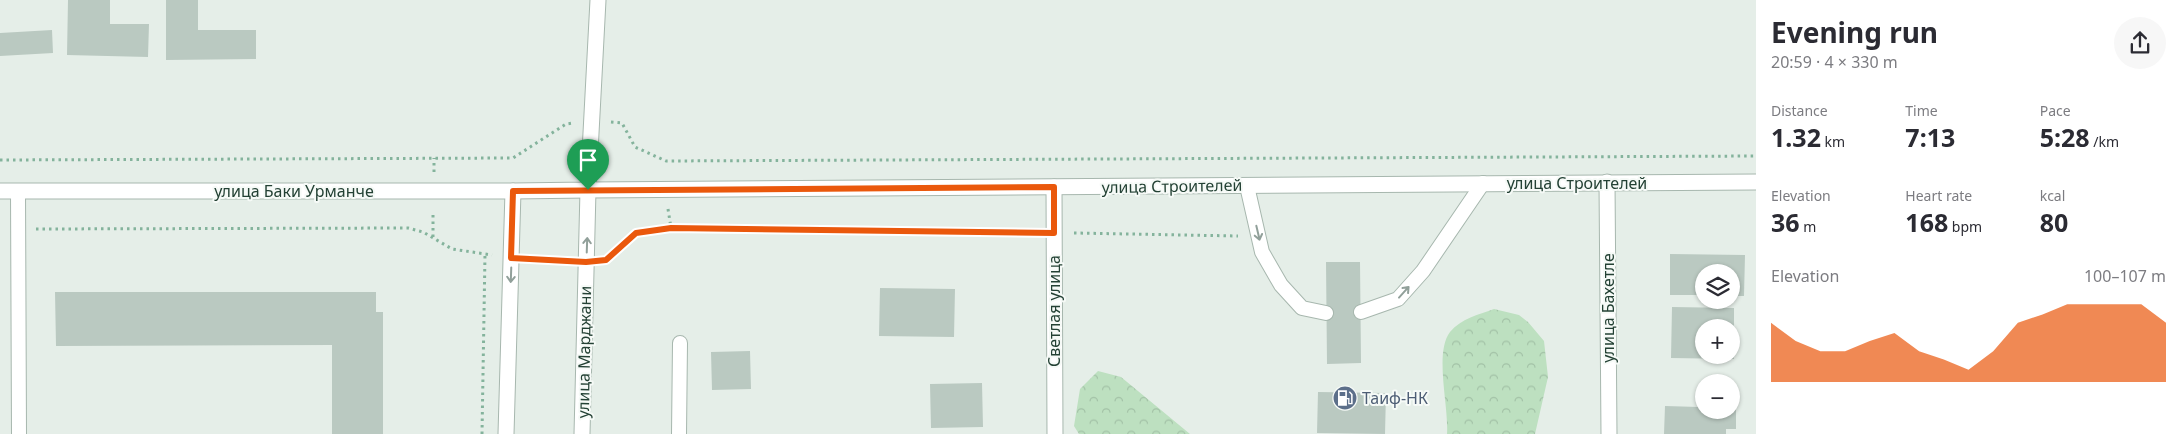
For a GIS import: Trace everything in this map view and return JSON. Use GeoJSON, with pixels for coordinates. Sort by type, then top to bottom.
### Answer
{"type":"FeatureCollection","features":[{"type":"Feature","properties":{"kind":"street","name":"улица Марджани"},"geometry":{"type":"LineString","coordinates":[[582,434],[588,190],[598,0]]}},
{"type":"Feature","properties":{"kind":"street","name":"улица Бахетле"},"geometry":{"type":"LineString","coordinates":[[1607,182],[1609,434]]}},
{"type":"Feature","properties":{"kind":"street","name":"улица Строителей"},"geometry":{"type":"LineString","coordinates":[[588,190],[1756,182]]}},
{"type":"Feature","properties":{"kind":"street","name":"Светлая улица"},"geometry":{"type":"LineString","coordinates":[[1054,187],[1055,434]]}},
{"type":"Feature","properties":{"kind":"street","name":"улица Баки Урманче"},"geometry":{"type":"LineString","coordinates":[[0,191],[588,190]]}},
{"type":"Feature","properties":{"kind":"street"},"geometry":{"type":"LineString","coordinates":[[506,434],[513,191]]}},
{"type":"Feature","properties":{"kind":"lane"},"geometry":{"type":"LineString","coordinates":[[1360,312],[1398,299],[1423,271],[1482,183]]}},
{"type":"Feature","properties":{"kind":"lane"},"geometry":{"type":"LineString","coordinates":[[1247,186],[1262,252],[1281,285],[1302,308],[1326,312]]}},
{"type":"Feature","properties":{"kind":"lane"},"geometry":{"type":"LineString","coordinates":[[18,191],[19,434]]}},
{"type":"Feature","properties":{"kind":"lane"},"geometry":{"type":"LineString","coordinates":[[679,434],[680,343]]}},
{"type":"Feature","properties":{"kind":"path"},"geometry":{"type":"LineString","coordinates":[[0,160],[512,158],[566,124],[592,120],[622,123],[635,147],[666,161],[1756,156]]}},
{"type":"Feature","properties":{"kind":"path"},"geometry":{"type":"LineString","coordinates":[[18,229],[408,228],[423,232],[452,249],[511,258],[586,262],[606,260],[636,233],[671,228],[1259,236]]}},
{"type":"Feature","properties":{"kind":"path"},"geometry":{"type":"LineString","coordinates":[[482,434],[484,254]]}},
{"type":"Feature","properties":{"kind":"green space"},"geometry":{"type":"Polygon","coordinates":[[[1494,309],[1519,315],[1528,322],[1544,341],[1548,377],[1535,434],[1447,434],[1443,380],[1445,341],[1454,327],[1470,317],[1494,309]]]}},
{"type":"Feature","properties":{"kind":"green space"},"geometry":{"type":"Polygon","coordinates":[[[1098,371],[1121,377],[1190,434],[1079,434],[1074,426],[1080,389],[1098,371]]]}},
{"type":"Feature","properties":{"kind":"building"},"geometry":{"type":"Polygon","coordinates":[[[68,0],[110,0],[110,24],[149,24],[148,57],[67,55],[68,0]]]}},
{"type":"Feature","properties":{"kind":"building"},"geometry":{"type":"Polygon","coordinates":[[[166,0],[198,0],[198,30],[256,30],[256,59],[166,60],[166,0]]]}},
{"type":"Feature","properties":{"kind":"building"},"geometry":{"type":"Polygon","coordinates":[[[52,30],[53,53],[0,56],[0,33],[52,30]]]}},
{"type":"Feature","properties":{"kind":"building"},"geometry":{"type":"Polygon","coordinates":[[[1670,254],[1745,255],[1744,296],[1740,296],[1740,264],[1695,264],[1695,295],[1670,295],[1670,254]]]}},
{"type":"Feature","properties":{"kind":"building"},"geometry":{"type":"Polygon","coordinates":[[[1326,262],[1360,262],[1361,363],[1327,364],[1326,262]]]}},
{"type":"Feature","properties":{"kind":"building"},"geometry":{"type":"Polygon","coordinates":[[[880,288],[955,289],[954,337],[879,336],[880,288]]]}},
{"type":"Feature","properties":{"kind":"building"},"geometry":{"type":"Polygon","coordinates":[[[55,292],[376,292],[376,312],[383,312],[383,434],[332,434],[332,345],[56,346],[55,292]]]}},
{"type":"Feature","properties":{"kind":"building"},"geometry":{"type":"Polygon","coordinates":[[[1672,307],[1734,309],[1734,319],[1695,319],[1695,358],[1671,358],[1672,307]]]}},
{"type":"Feature","properties":{"kind":"building"},"geometry":{"type":"Polygon","coordinates":[[[750,351],[751,389],[712,390],[711,352],[750,351]]]}},
{"type":"Feature","properties":{"kind":"building"},"geometry":{"type":"Polygon","coordinates":[[[982,383],[983,427],[931,428],[930,384],[982,383]]]}},
{"type":"Feature","properties":{"kind":"building"},"geometry":{"type":"Polygon","coordinates":[[[1318,392],[1386,393],[1385,434],[1317,433],[1318,392]]]}},
{"type":"Feature","properties":{"kind":"building"},"geometry":{"type":"Polygon","coordinates":[[[1665,406],[1695,407],[1695,419],[1736,419],[1736,429],[1726,429],[1726,434],[1664,434],[1665,406]]]}},
{"type":"Feature","properties":{"kind":"place","name":"Таиф-НК"},"geometry":{"type":"Point","coordinates":[1345,398]}},
{"type":"Feature","properties":{"kind":"route"},"geometry":{"type":"LineString","coordinates":[[1054,187],[1054,233],[671,228],[636,233],[606,260],[586,262],[511,258],[513,191],[588,190],[1054,187]]}}]}
